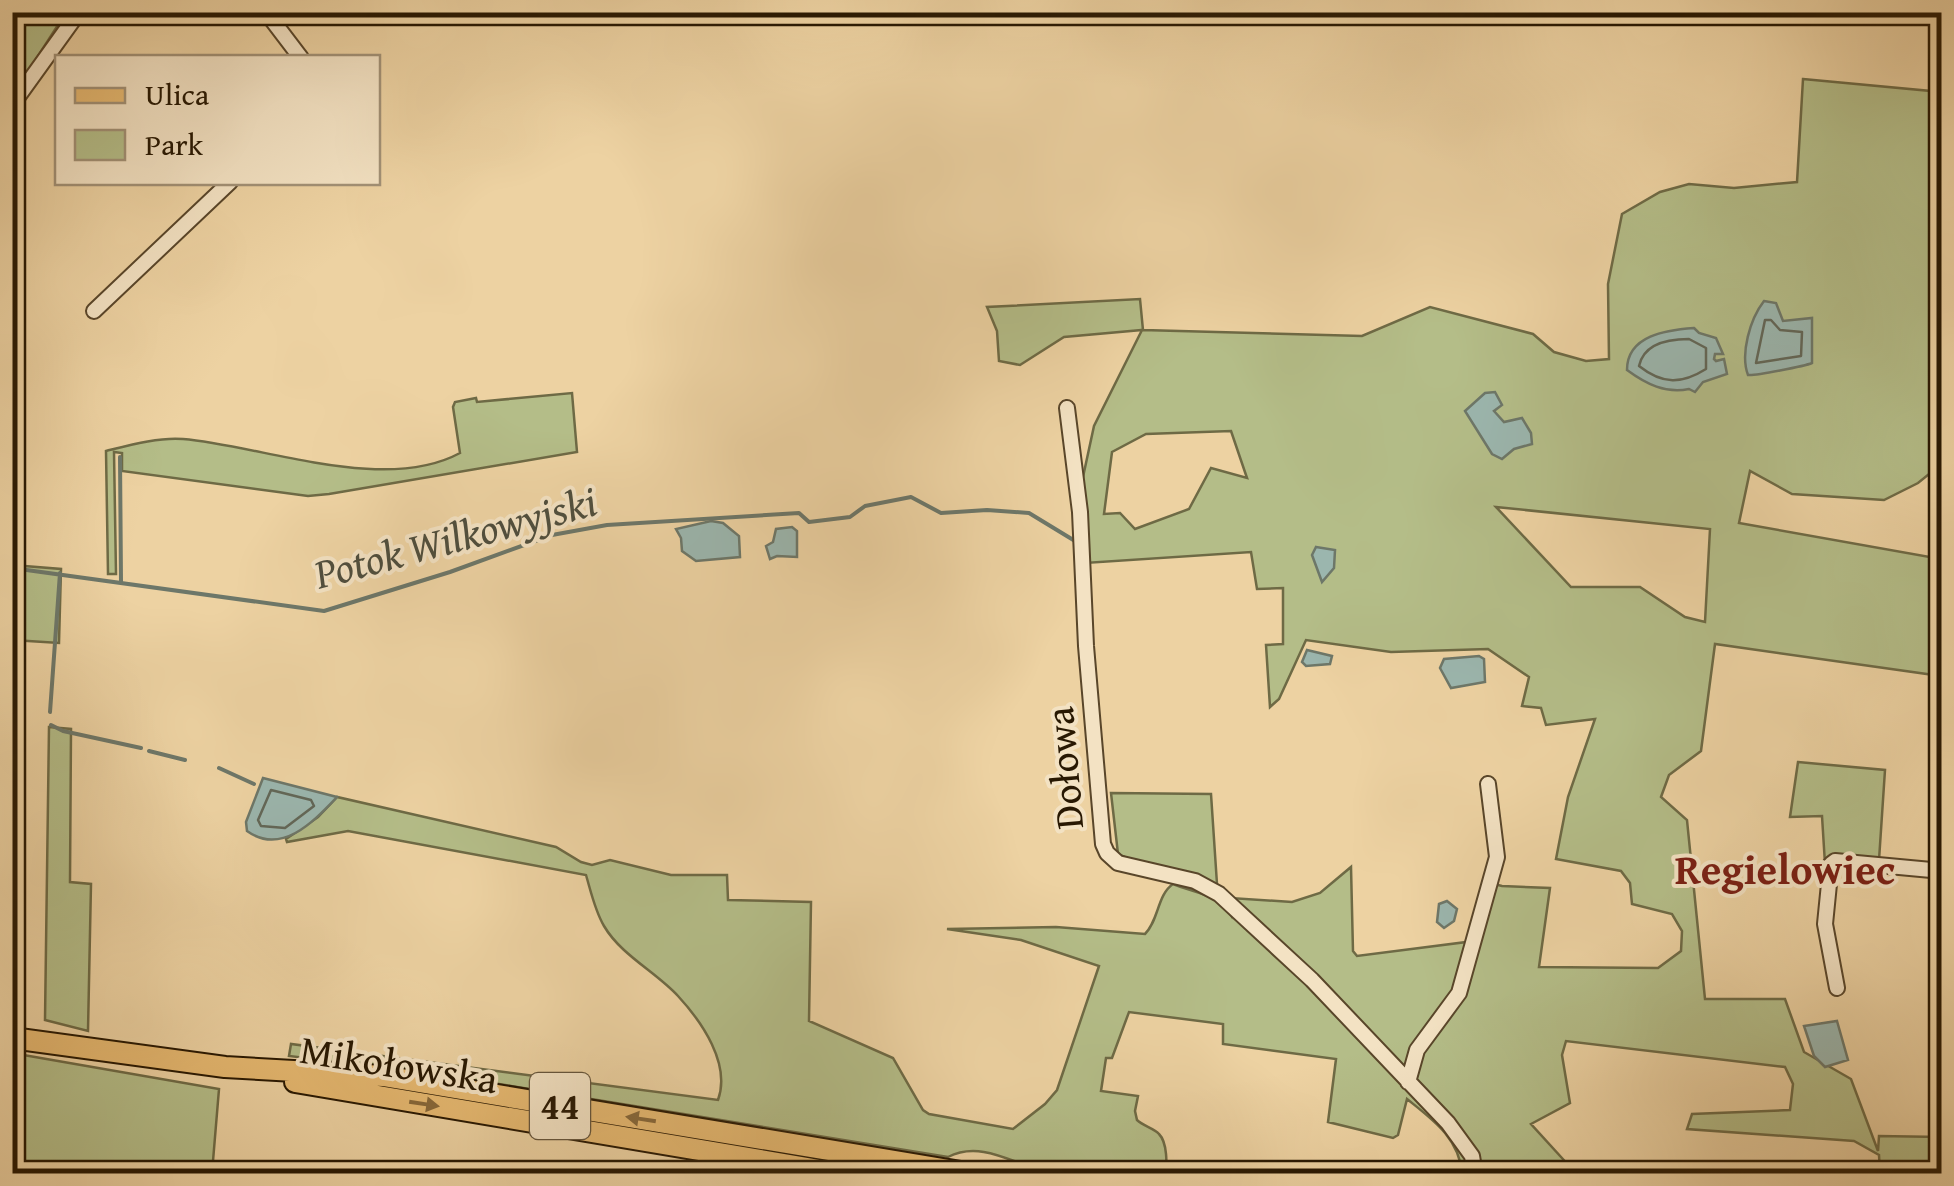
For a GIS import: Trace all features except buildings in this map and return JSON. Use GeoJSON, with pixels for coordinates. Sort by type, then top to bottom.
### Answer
{"type":"FeatureCollection","features":[{"type":"Feature","properties":{"kind":"main road","name":"Mikołowska"},"geometry":{"type":"LineString","coordinates":[[12,1038],[224,1067],[383,1076],[739,1146]]}},
{"type":"Feature","properties":{"kind":"main road","name":"44"},"geometry":{"type":"LineString","coordinates":[[739,1146],[844,1174]]}},
{"type":"Feature","properties":{"kind":"main road","name":"44"},"geometry":{"type":"LineString","coordinates":[[739,1146],[973,1174]]}},
{"type":"Feature","properties":{"kind":"street"},"geometry":{"type":"LineString","coordinates":[[12,105],[79,12]]}},
{"type":"Feature","properties":{"kind":"street"},"geometry":{"type":"LineString","coordinates":[[266,12],[299,55]]}},
{"type":"Feature","properties":{"kind":"street"},"geometry":{"type":"LineString","coordinates":[[94,311],[227,185]]}},
{"type":"Feature","properties":{"kind":"street","name":"Dołowa"},"geometry":{"type":"LineString","coordinates":[[1068,408],[1080,512],[1086,646],[1103,844],[1107,853],[1118,863],[1195,881],[1219,894],[1312,980],[1462,1139],[1475,1172]]}},
{"type":"Feature","properties":{"kind":"street"},"geometry":{"type":"LineString","coordinates":[[1408,1082],[1417,1050],[1459,994],[1498,857],[1488,784]]}},
{"type":"Feature","properties":{"kind":"street"},"geometry":{"type":"LineString","coordinates":[[1837,988],[1824,924],[1831,864],[1854,861],[1942,871]]}},
{"type":"Feature","properties":{"kind":"green space"},"geometry":{"type":"Polygon","coordinates":[[[13,13],[41,13],[58,25],[13,95],[13,13]]]}},
{"type":"Feature","properties":{"kind":"green space"},"geometry":{"type":"Polygon","coordinates":[[[1803,79],[1941,92],[1939,466],[1918,483],[1884,500],[1792,494],[1750,471],[1739,523],[1941,559],[1941,676],[1715,644],[1701,751],[1669,775],[1661,797],[1687,820],[1705,999],[1785,999],[1804,1052],[1851,1079],[1878,1151],[1879,1136],[1941,1137],[1941,1170],[1937,1173],[1880,1173],[1879,1155],[1854,1141],[1687,1129],[1692,1114],[1790,1110],[1793,1084],[1785,1067],[1566,1041],[1562,1055],[1570,1103],[1531,1124],[1572,1169],[1571,1174],[1462,1173],[1450,1140],[1407,1099],[1398,1135],[1393,1138],[1328,1122],[1336,1059],[1223,1044],[1223,1024],[1129,1012],[1112,1058],[1106,1058],[1101,1091],[1138,1096],[1137,1120],[1157,1132],[1164,1142],[1164,1173],[1058,1174],[985,1152],[960,1152],[948,1157],[437,1074],[289,1056],[291,1044],[718,1100],[721,1086],[717,1058],[705,1031],[678,996],[611,936],[598,914],[586,875],[348,831],[287,842],[337,797],[556,847],[592,865],[610,860],[671,875],[727,875],[728,900],[811,902],[809,1021],[893,1058],[929,1114],[1013,1129],[1057,1090],[1099,966],[1021,940],[947,929],[1056,927],[1145,934],[1173,884],[1213,898],[1231,915],[1231,898],[1292,902],[1320,893],[1351,867],[1353,951],[1357,956],[1466,942],[1486,882],[1550,888],[1539,967],[1658,968],[1681,951],[1682,931],[1672,914],[1632,904],[1630,883],[1621,871],[1556,859],[1568,797],[1595,719],[1546,725],[1541,708],[1522,706],[1529,677],[1488,649],[1391,652],[1306,640],[1279,699],[1270,707],[1266,645],[1283,644],[1283,588],[1257,589],[1251,552],[1085,563],[1075,514],[1094,426],[1142,330],[1064,337],[1020,365],[999,361],[997,331],[987,307],[1140,299],[1143,330],[1362,336],[1430,307],[1533,334],[1554,352],[1586,361],[1609,359],[1608,284],[1622,214],[1660,192],[1689,184],[1734,188],[1797,182],[1803,79]],[[1231,431],[1146,434],[1112,452],[1104,514],[1120,513],[1135,529],[1189,509],[1211,468],[1247,478],[1231,431]],[[1496,507],[1571,587],[1640,587],[1685,617],[1705,622],[1710,529],[1496,507]]]}},
{"type":"Feature","properties":{"kind":"green space"},"geometry":{"type":"Polygon","coordinates":[[[572,393],[577,452],[329,494],[308,496],[122,471],[122,453],[114,452],[116,574],[108,574],[106,451],[154,440],[183,439],[323,464],[396,469],[430,464],[460,453],[455,402],[572,393]]]}},
{"type":"Feature","properties":{"kind":"green space"},"geometry":{"type":"Polygon","coordinates":[[[12,565],[61,569],[59,643],[13,640],[12,565]]]}},
{"type":"Feature","properties":{"kind":"green space"},"geometry":{"type":"Polygon","coordinates":[[[49,727],[71,729],[70,882],[91,884],[88,1031],[45,1020],[49,727]]]}},
{"type":"Feature","properties":{"kind":"green space"},"geometry":{"type":"Polygon","coordinates":[[[1798,762],[1885,770],[1879,860],[1825,864],[1822,816],[1790,817],[1798,762]]]}},
{"type":"Feature","properties":{"kind":"green space"},"geometry":{"type":"Polygon","coordinates":[[[1111,793],[1211,794],[1217,884],[1118,854],[1111,793]]]}},
{"type":"Feature","properties":{"kind":"green space"},"geometry":{"type":"Polygon","coordinates":[[[12,1053],[219,1089],[212,1173],[13,1173],[12,1053]]]}},
{"type":"Feature","properties":{"kind":"green space"},"geometry":{"type":"Polygon","coordinates":[[[414,1090],[931,1173],[889,1173],[413,1095],[414,1090]]]}},
{"type":"Feature","properties":{"kind":"water"},"geometry":{"type":"Polygon","coordinates":[[[1764,301],[1776,303],[1783,321],[1812,318],[1812,363],[1748,375],[1748,337],[1764,301]]]}},
{"type":"Feature","properties":{"kind":"water"},"geometry":{"type":"Polygon","coordinates":[[[1694,328],[1716,338],[1723,354],[1715,354],[1714,359],[1724,359],[1727,374],[1703,382],[1695,392],[1656,387],[1627,370],[1629,358],[1641,342],[1672,330],[1694,328]]]}},
{"type":"Feature","properties":{"kind":"water"},"geometry":{"type":"Polygon","coordinates":[[[1495,392],[1502,405],[1494,411],[1504,422],[1522,418],[1531,433],[1532,444],[1514,449],[1502,459],[1492,454],[1465,411],[1485,393],[1495,392]]]}},
{"type":"Feature","properties":{"kind":"water"},"geometry":{"type":"Polygon","coordinates":[[[711,521],[723,523],[739,536],[740,557],[696,561],[682,551],[676,529],[711,521]]]}},
{"type":"Feature","properties":{"kind":"water"},"geometry":{"type":"Polygon","coordinates":[[[792,527],[797,531],[797,557],[770,559],[766,546],[773,542],[776,529],[792,527]]]}},
{"type":"Feature","properties":{"kind":"water"},"geometry":{"type":"Polygon","coordinates":[[[1316,547],[1335,550],[1334,568],[1322,582],[1312,555],[1316,547]]]}},
{"type":"Feature","properties":{"kind":"water"},"geometry":{"type":"Polygon","coordinates":[[[1307,650],[1332,656],[1330,664],[1306,666],[1302,662],[1307,650]]]}},
{"type":"Feature","properties":{"kind":"water"},"geometry":{"type":"Polygon","coordinates":[[[1444,659],[1484,659],[1485,682],[1451,688],[1440,668],[1444,659]]]}},
{"type":"Feature","properties":{"kind":"water"},"geometry":{"type":"Polygon","coordinates":[[[263,778],[337,797],[308,825],[285,838],[260,838],[247,831],[246,822],[263,778]]]}},
{"type":"Feature","properties":{"kind":"water"},"geometry":{"type":"Polygon","coordinates":[[[1447,901],[1457,909],[1454,921],[1444,928],[1437,922],[1439,904],[1447,901]]]}},
{"type":"Feature","properties":{"kind":"water"},"geometry":{"type":"Polygon","coordinates":[[[1837,1021],[1848,1060],[1825,1067],[1814,1056],[1804,1026],[1837,1021]]]}},
{"type":"Feature","properties":{"kind":"waterway"},"geometry":{"type":"LineString","coordinates":[[120,457],[121,581]]}},
{"type":"Feature","properties":{"kind":"waterway","name":"Potok Wilkowyjski"},"geometry":{"type":"LineString","coordinates":[[12,568],[324,611],[552,535],[607,525],[799,513],[809,522],[850,517],[865,506],[911,497],[941,513],[1029,513],[1075,541]]}},
{"type":"Feature","properties":{"kind":"waterway"},"geometry":{"type":"LineString","coordinates":[[50,712],[60,573]]}},
{"type":"Feature","properties":{"kind":"waterway"},"geometry":{"type":"LineString","coordinates":[[51,725],[141,748]]}},
{"type":"Feature","properties":{"kind":"waterway"},"geometry":{"type":"LineString","coordinates":[[149,751],[185,760]]}},
{"type":"Feature","properties":{"kind":"waterway"},"geometry":{"type":"LineString","coordinates":[[219,768],[254,784]]}},
{"type":"Feature","properties":{"kind":"district","name":"Regielowiec"},"geometry":{"type":"Point","coordinates":[1785,869]}}]}
